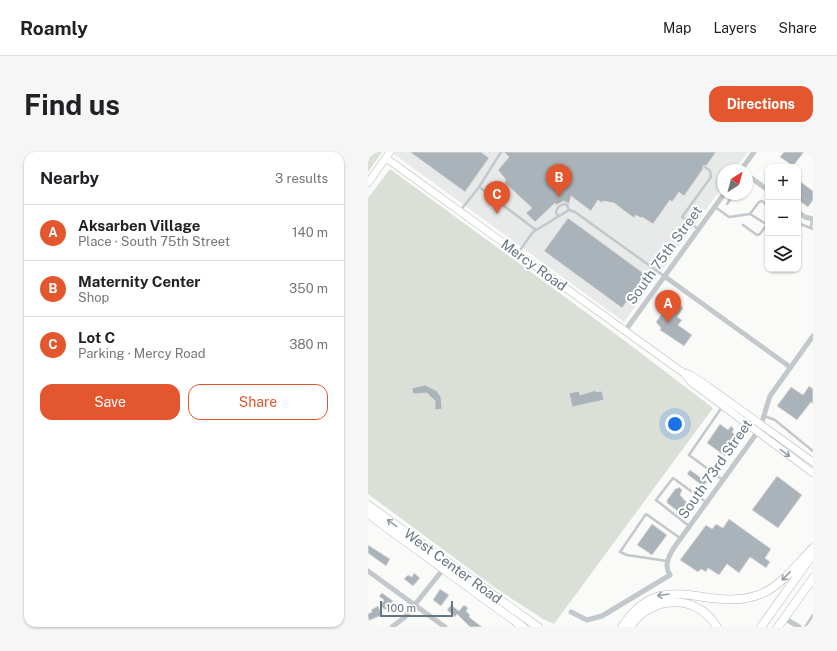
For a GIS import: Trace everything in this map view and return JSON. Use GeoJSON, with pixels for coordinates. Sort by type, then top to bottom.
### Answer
{"type":"FeatureCollection","features":[{"type":"Feature","properties":{"kind":"main road"},"geometry":{"type":"LineString","coordinates":[[368,183],[388,155]]}},
{"type":"Feature","properties":{"kind":"main road","name":"Mercy Road"},"geometry":{"type":"LineString","coordinates":[[388,155],[460,212],[682,372],[704,384],[813,473]]}},
{"type":"Feature","properties":{"kind":"main road","name":"Mercy Road"},"geometry":{"type":"LineString","coordinates":[[682,372],[691,382],[724,405],[813,462]]}},
{"type":"Feature","properties":{"kind":"main road","name":"West Center Road"},"geometry":{"type":"LineString","coordinates":[[368,505],[538,627]]}},
{"type":"Feature","properties":{"kind":"main road","name":"West Center Road"},"geometry":{"type":"LineString","coordinates":[[368,514],[442,570],[523,627]]}},
{"type":"Feature","properties":{"kind":"main road"},"geometry":{"type":"LineString","coordinates":[[622,627],[640,604],[660,595],[676,594],[735,600],[762,593],[781,582],[813,548]]}},
{"type":"Feature","properties":{"kind":"main road"},"geometry":{"type":"LineString","coordinates":[[762,627],[813,554]]}},
{"type":"Feature","properties":{"kind":"main road"},"geometry":{"type":"LineString","coordinates":[[778,627],[813,578]]}},
{"type":"Feature","properties":{"kind":"main road"},"geometry":{"type":"LineString","coordinates":[[630,627],[645,610],[660,603],[674,602],[690,604],[697,608],[709,616],[717,627]]}},
{"type":"Feature","properties":{"kind":"street"},"geometry":{"type":"LineString","coordinates":[[745,164],[754,152]]}},
{"type":"Feature","properties":{"kind":"street"},"geometry":{"type":"LineString","coordinates":[[753,179],[765,188]]}},
{"type":"Feature","properties":{"kind":"street","name":"South 75th Street"},"geometry":{"type":"LineString","coordinates":[[625,331],[720,200]]}},
{"type":"Feature","properties":{"kind":"street"},"geometry":{"type":"LineString","coordinates":[[801,214],[812,219]]}},
{"type":"Feature","properties":{"kind":"street"},"geometry":{"type":"LineString","coordinates":[[664,276],[790,367]]}},
{"type":"Feature","properties":{"kind":"street","name":"South 73rd Street"},"geometry":{"type":"LineString","coordinates":[[667,562],[680,539],[759,428],[770,396],[813,336]]}},
{"type":"Feature","properties":{"kind":"street"},"geometry":{"type":"LineString","coordinates":[[392,627],[405,617],[415,606],[448,562]]}},
{"type":"Feature","properties":{"kind":"street"},"geometry":{"type":"LineString","coordinates":[[571,612],[587,620],[602,616],[670,575],[667,562]]}},
{"type":"Feature","properties":{"kind":"street"},"geometry":{"type":"LineString","coordinates":[[368,572],[445,627]]}},
{"type":"Feature","properties":{"kind":"street"},"geometry":{"type":"LineString","coordinates":[[784,618],[799,627]]}},
{"type":"Feature","properties":{"kind":"lane"},"geometry":{"type":"LineString","coordinates":[[460,212],[479,187],[501,152]]}},
{"type":"Feature","properties":{"kind":"lane"},"geometry":{"type":"LineString","coordinates":[[698,229],[682,217],[711,177],[710,170],[705,167]]}},
{"type":"Feature","properties":{"kind":"lane"},"geometry":{"type":"LineString","coordinates":[[479,187],[536,230]]}},
{"type":"Feature","properties":{"kind":"lane"},"geometry":{"type":"LineString","coordinates":[[727,204],[730,200]]}},
{"type":"Feature","properties":{"kind":"lane"},"geometry":{"type":"LineString","coordinates":[[750,214],[759,202],[762,201],[765,204]]}},
{"type":"Feature","properties":{"kind":"lane"},"geometry":{"type":"LineString","coordinates":[[558,216],[556,212],[558,206],[564,204],[567,205],[569,210],[575,212],[664,276]]}},
{"type":"Feature","properties":{"kind":"lane"},"geometry":{"type":"LineString","coordinates":[[715,206],[729,217],[750,214],[765,222]]}},
{"type":"Feature","properties":{"kind":"lane"},"geometry":{"type":"LineString","coordinates":[[518,254],[536,230],[569,210]]}},
{"type":"Feature","properties":{"kind":"lane"},"geometry":{"type":"LineString","coordinates":[[801,225],[812,229],[812,219]]}},
{"type":"Feature","properties":{"kind":"lane"},"geometry":{"type":"LineString","coordinates":[[743,225],[757,235],[760,234],[765,228]]}},
{"type":"Feature","properties":{"kind":"lane"},"geometry":{"type":"LineString","coordinates":[[723,480],[689,455],[724,405]]}},
{"type":"Feature","properties":{"kind":"lane"},"geometry":{"type":"LineString","coordinates":[[764,416],[775,420],[813,451]]}},
{"type":"Feature","properties":{"kind":"lane"},"geometry":{"type":"LineString","coordinates":[[689,526],[656,502],[660,495],[673,478],[706,502]]}},
{"type":"Feature","properties":{"kind":"lane"},"geometry":{"type":"LineString","coordinates":[[667,562],[627,555],[620,552],[646,514],[680,539]]}},
{"type":"Feature","properties":{"kind":"lane"},"geometry":{"type":"LineString","coordinates":[[805,627],[813,617]]}},
{"type":"Feature","properties":{"kind":"shaded area"},"geometry":{"type":"Polygon","coordinates":[[[368,152],[382,152],[368,172],[368,152]]]}},
{"type":"Feature","properties":{"kind":"shaded area"},"geometry":{"type":"Polygon","coordinates":[[[395,152],[748,152],[739,164],[717,164],[717,194],[624,322],[394,154],[395,152]]]}},
{"type":"Feature","properties":{"kind":"shaded area"},"geometry":{"type":"Polygon","coordinates":[[[390,169],[625,341],[713,408],[554,624],[543,619],[494,587],[368,494],[368,198],[390,169]]]}},
{"type":"Feature","properties":{"kind":"building"},"geometry":{"type":"Polygon","coordinates":[[[410,152],[481,152],[489,158],[465,192],[410,152]]]}},
{"type":"Feature","properties":{"kind":"building"},"geometry":{"type":"Polygon","coordinates":[[[504,152],[716,152],[707,165],[703,166],[703,169],[684,196],[679,192],[672,202],[670,200],[653,224],[636,215],[634,218],[614,203],[603,201],[602,203],[598,200],[591,211],[571,196],[569,204],[564,201],[556,205],[555,203],[535,222],[526,213],[532,208],[504,182],[506,180],[498,170],[509,157],[504,152]]]}},
{"type":"Feature","properties":{"kind":"building"},"geometry":{"type":"Polygon","coordinates":[[[784,152],[804,152],[795,164],[790,164],[780,157],[784,152]]]}},
{"type":"Feature","properties":{"kind":"building"},"geometry":{"type":"Polygon","coordinates":[[[801,182],[813,191],[813,200],[808,207],[801,202],[801,182]]]}},
{"type":"Feature","properties":{"kind":"building"},"geometry":{"type":"Polygon","coordinates":[[[568,218],[646,275],[622,308],[544,251],[568,218]]]}},
{"type":"Feature","properties":{"kind":"building"},"geometry":{"type":"Polygon","coordinates":[[[672,300],[683,308],[677,317],[682,320],[678,325],[692,335],[684,346],[660,330],[661,328],[656,322],[672,300]]]}},
{"type":"Feature","properties":{"kind":"building"},"geometry":{"type":"Polygon","coordinates":[[[425,385],[437,391],[441,397],[442,409],[435,410],[435,401],[427,393],[413,394],[412,388],[425,385]]]}},
{"type":"Feature","properties":{"kind":"building"},"geometry":{"type":"Polygon","coordinates":[[[809,386],[813,389],[813,404],[811,402],[797,420],[777,406],[791,387],[803,395],[809,386]]]}},
{"type":"Feature","properties":{"kind":"building"},"geometry":{"type":"Polygon","coordinates":[[[596,390],[596,392],[602,391],[604,400],[572,407],[569,393],[579,391],[580,395],[596,390]]]}},
{"type":"Feature","properties":{"kind":"building"},"geometry":{"type":"Polygon","coordinates":[[[720,424],[728,430],[731,426],[734,429],[732,432],[739,438],[725,456],[707,443],[720,424]]]}},
{"type":"Feature","properties":{"kind":"building"},"geometry":{"type":"Polygon","coordinates":[[[690,470],[707,482],[703,486],[687,474],[690,470]]]}},
{"type":"Feature","properties":{"kind":"building"},"geometry":{"type":"Polygon","coordinates":[[[777,476],[802,495],[778,528],[752,510],[777,476]]]}},
{"type":"Feature","properties":{"kind":"building"},"geometry":{"type":"Polygon","coordinates":[[[679,487],[682,490],[680,495],[689,505],[683,512],[680,510],[679,512],[667,503],[667,500],[676,488],[677,489],[679,487]]]}},
{"type":"Feature","properties":{"kind":"building"},"geometry":{"type":"Polygon","coordinates":[[[729,519],[771,549],[765,558],[770,562],[766,568],[750,557],[739,573],[727,564],[719,575],[708,568],[706,572],[701,569],[698,572],[680,560],[706,525],[712,529],[716,524],[723,528],[729,519]]]}},
{"type":"Feature","properties":{"kind":"building"},"geometry":{"type":"Polygon","coordinates":[[[652,524],[667,535],[652,555],[637,545],[652,524]]]}},
{"type":"Feature","properties":{"kind":"building"},"geometry":{"type":"Polygon","coordinates":[[[368,545],[390,559],[386,566],[368,553],[368,545]]]}},
{"type":"Feature","properties":{"kind":"building"},"geometry":{"type":"Polygon","coordinates":[[[414,573],[420,578],[413,586],[404,579],[408,575],[412,577],[414,573]]]}},
{"type":"Feature","properties":{"kind":"building"},"geometry":{"type":"Polygon","coordinates":[[[440,589],[449,595],[441,606],[433,600],[440,589]]]}},
{"type":"Feature","properties":{"kind":"building"},"geometry":{"type":"Polygon","coordinates":[[[382,593],[393,601],[386,610],[380,606],[384,600],[379,596],[382,593]]]}},
{"type":"Feature","properties":{"kind":"building"},"geometry":{"type":"Polygon","coordinates":[[[451,605],[459,611],[464,605],[468,608],[466,611],[470,615],[469,617],[482,627],[470,627],[457,614],[455,617],[447,610],[451,605]]]}},
{"type":"Feature","properties":{"kind":"building"},"geometry":{"type":"Polygon","coordinates":[[[378,606],[382,615],[368,621],[368,614],[372,612],[371,610],[378,606]]]}},
{"type":"Feature","properties":{"kind":"place","name":"Maternity Center"},"geometry":{"type":"Point","coordinates":[559,197]}},
{"type":"Feature","properties":{"kind":"place","name":"Lot C"},"geometry":{"type":"Point","coordinates":[497,214]}},
{"type":"Feature","properties":{"kind":"place","name":"Aksarben Village"},"geometry":{"type":"Point","coordinates":[668,323]}}]}
